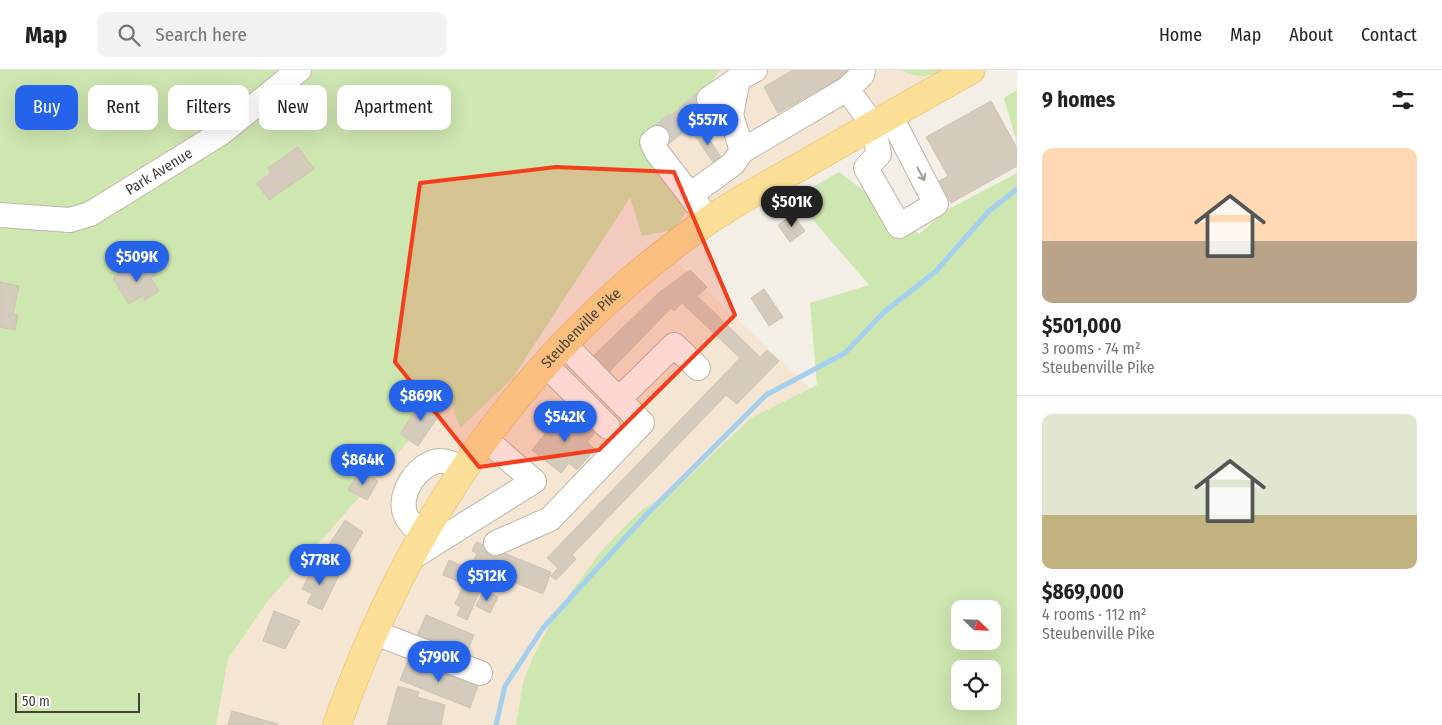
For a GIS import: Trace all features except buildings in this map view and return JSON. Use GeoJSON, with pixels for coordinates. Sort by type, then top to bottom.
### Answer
{"type":"FeatureCollection","features":[{"type":"Feature","properties":{"kind":"main road","name":"Steubenville Pike"},"geometry":{"type":"LineString","coordinates":[[338,725],[373,632],[422,534],[464,469],[508,407],[564,344],[622,288],[709,220],[971,70]]}},
{"type":"Feature","properties":{"kind":"street","name":"Park Avenue"},"geometry":{"type":"LineString","coordinates":[[0,215],[70,220],[90,214],[221,133],[299,70]]}},
{"type":"Feature","properties":{"kind":"street"},"geometry":{"type":"LineString","coordinates":[[690,195],[733,164],[742,151],[847,89],[862,75],[863,70]]}},
{"type":"Feature","properties":{"kind":"street"},"geometry":{"type":"LineString","coordinates":[[742,151],[730,116],[747,74]]}},
{"type":"Feature","properties":{"kind":"street"},"geometry":{"type":"LineString","coordinates":[[709,99],[747,74]]}},
{"type":"Feature","properties":{"kind":"street"},"geometry":{"type":"LineString","coordinates":[[847,89],[902,140],[936,204],[899,226],[866,168],[879,154],[902,140]]}},
{"type":"Feature","properties":{"kind":"street"},"geometry":{"type":"LineString","coordinates":[[879,154],[881,120]]}},
{"type":"Feature","properties":{"kind":"street"},"geometry":{"type":"LineString","coordinates":[[657,138],[652,142],[656,151],[709,220]]}},
{"type":"Feature","properties":{"kind":"street"},"geometry":{"type":"LineString","coordinates":[[496,543],[550,519],[642,423],[564,344]]}},
{"type":"Feature","properties":{"kind":"street"},"geometry":{"type":"LineString","coordinates":[[619,400],[674,345],[698,368]]}},
{"type":"Feature","properties":{"kind":"street"},"geometry":{"type":"LineString","coordinates":[[546,365],[608,427]]}},
{"type":"Feature","properties":{"kind":"street"},"geometry":{"type":"LineString","coordinates":[[408,560],[534,481],[485,439]]}},
{"type":"Feature","properties":{"kind":"street"},"geometry":{"type":"LineString","coordinates":[[422,534],[406,517],[404,507],[408,489],[417,473],[427,463],[443,460],[464,469]]}},
{"type":"Feature","properties":{"kind":"street"},"geometry":{"type":"LineString","coordinates":[[373,632],[480,673]]}},
{"type":"Feature","properties":{"kind":"highlighted area"},"geometry":{"type":"Polygon","coordinates":[[[556,167],[674,172],[735,315],[599,450],[479,467],[395,362],[420,183],[556,167]]]}},
{"type":"Feature","properties":{"kind":"shaded area"},"geometry":{"type":"Polygon","coordinates":[[[686,70],[929,70],[934,75],[675,230],[629,141],[686,70]]]}},
{"type":"Feature","properties":{"kind":"shaded area"},"geometry":{"type":"Polygon","coordinates":[[[659,240],[680,265],[823,400],[531,725],[187,725],[199,655],[437,339],[512,379],[659,240]]]}},
{"type":"Feature","properties":{"kind":"green space"},"geometry":{"type":"Polygon","coordinates":[[[0,70],[720,70],[652,168],[687,210],[675,230],[642,236],[630,198],[512,379],[460,428],[449,395],[267,602],[228,659],[216,725],[0,725],[0,70]]]}},
{"type":"Feature","properties":{"kind":"green space"},"geometry":{"type":"Polygon","coordinates":[[[902,70],[948,70],[937,74],[918,76],[902,70]]]}},
{"type":"Feature","properties":{"kind":"green space"},"geometry":{"type":"Polygon","coordinates":[[[1017,90],[1017,143],[1004,98],[1017,90]]]}},
{"type":"Feature","properties":{"kind":"green space"},"geometry":{"type":"Polygon","coordinates":[[[839,172],[919,234],[947,210],[1017,173],[1017,725],[516,725],[523,683],[533,657],[559,608],[603,549],[639,512],[680,485],[751,418],[817,385],[810,303],[869,285],[794,198],[839,172]]]}},
{"type":"Feature","properties":{"kind":"waterway"},"geometry":{"type":"LineString","coordinates":[[496,725],[505,686],[543,628],[647,514],[766,395],[845,353],[884,312],[935,272],[989,211],[1017,189]]}},
{"type":"Feature","properties":{"kind":"tunnel"},"geometry":{"type":"LineString","coordinates":[[657,138],[709,99]]}}]}
